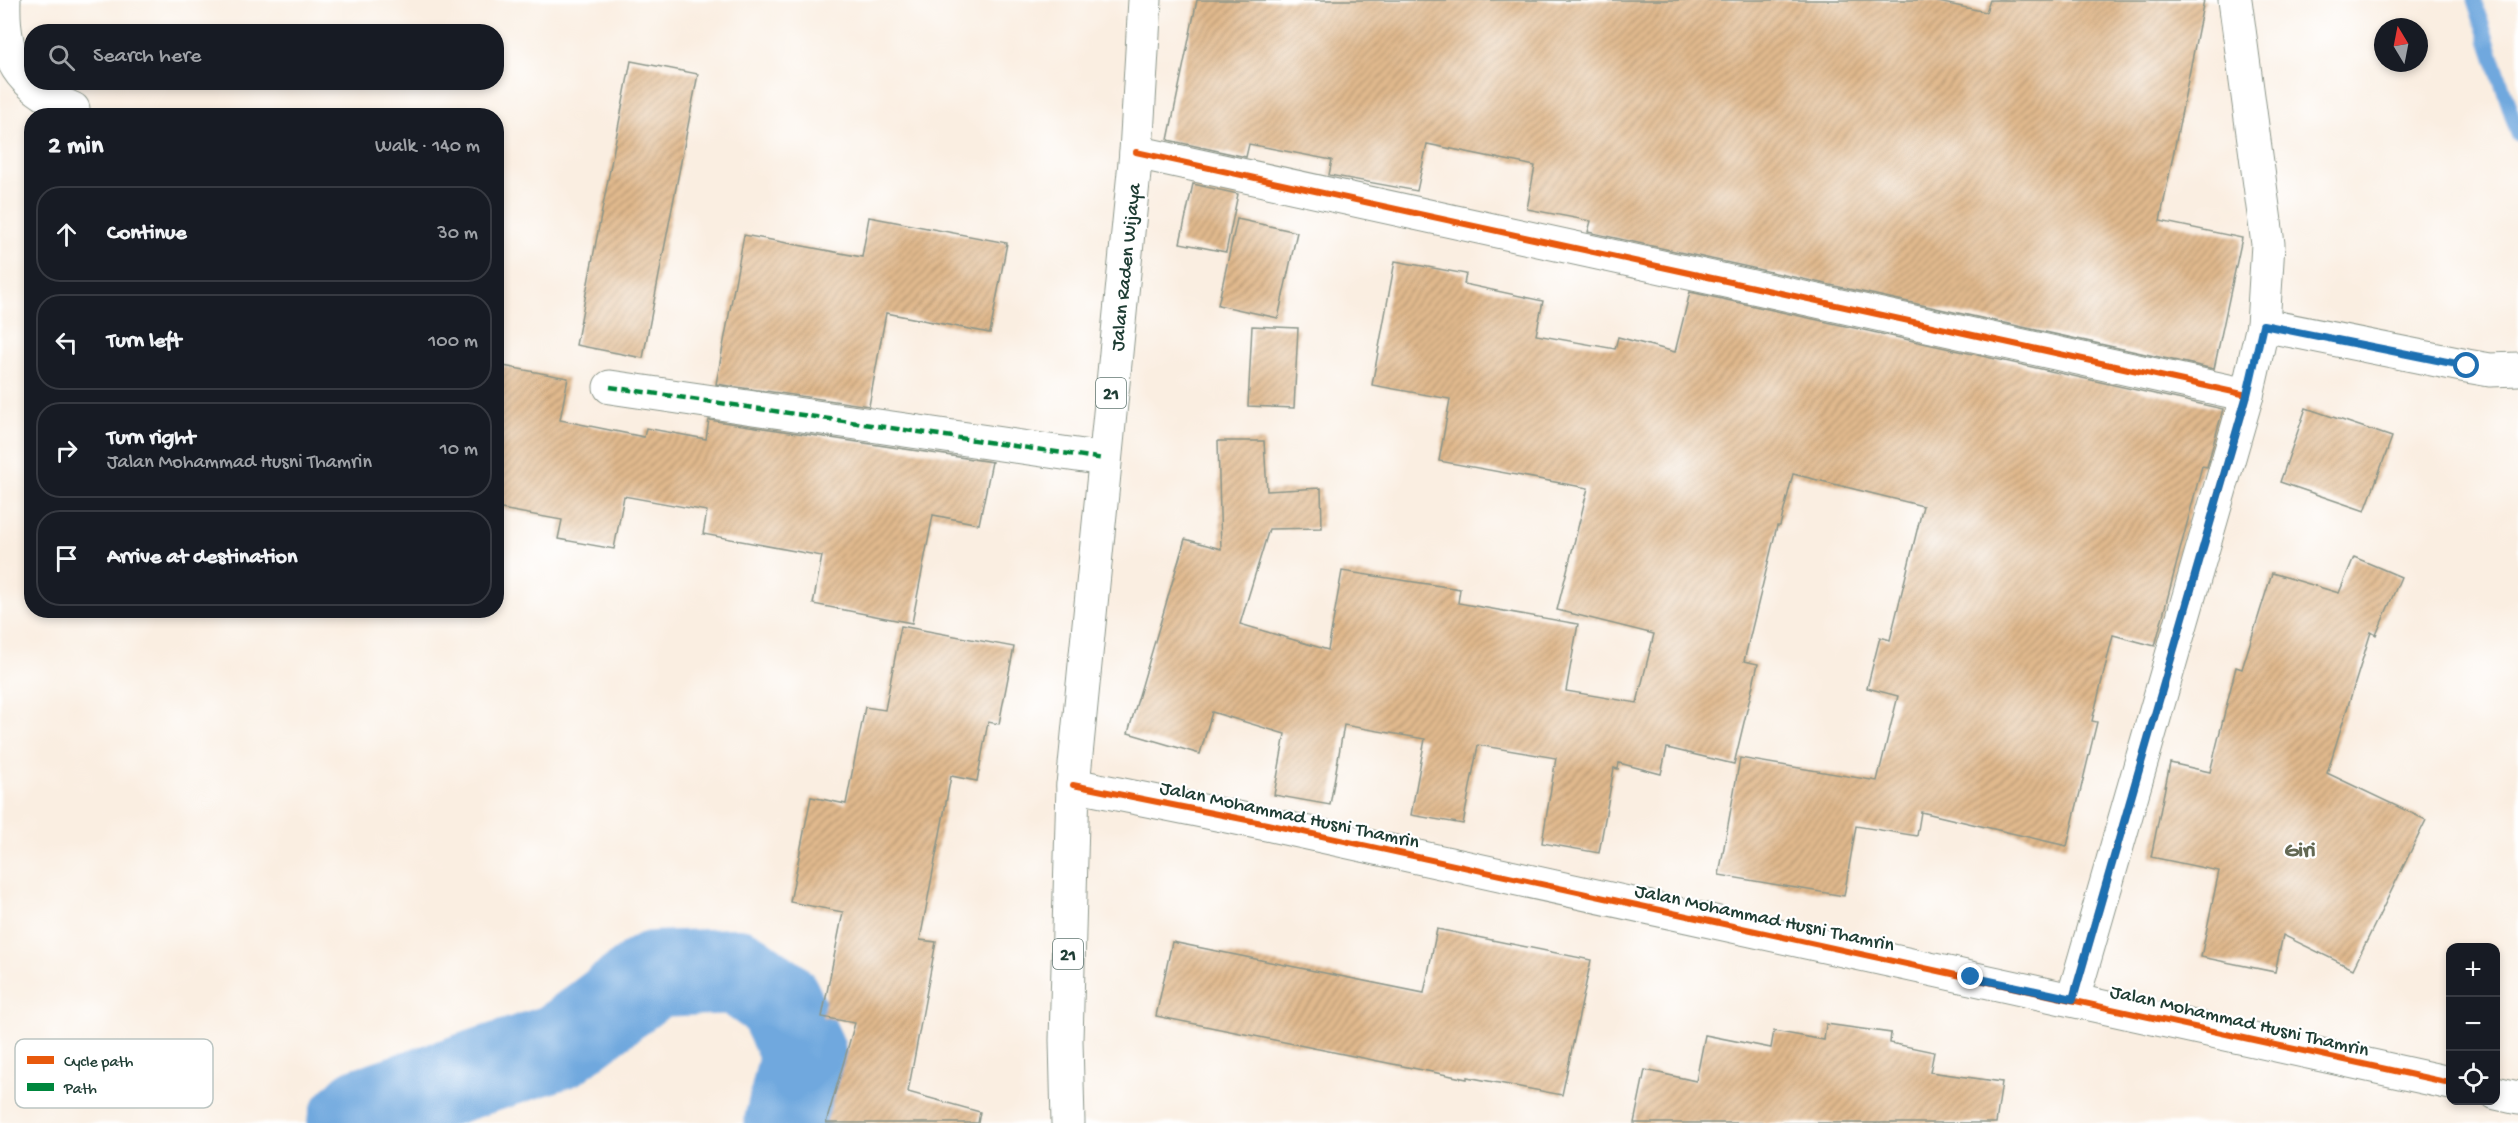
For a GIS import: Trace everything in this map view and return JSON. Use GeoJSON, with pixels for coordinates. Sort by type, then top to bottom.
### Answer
{"type":"FeatureCollection","features":[{"type":"Feature","properties":{"kind":"main road"},"geometry":{"type":"LineString","coordinates":[[4,0],[4,31],[11,56],[24,78]]}},
{"type":"Feature","properties":{"kind":"main road","name":"Jalan Raden Wijaya"},"geometry":{"type":"LineString","coordinates":[[1072,785],[1136,152],[1145,0]]}},
{"type":"Feature","properties":{"kind":"main road"},"geometry":{"type":"LineString","coordinates":[[2073,999],[2247,395],[2263,325],[2268,244],[2235,0]]}},
{"type":"Feature","properties":{"kind":"main road"},"geometry":{"type":"LineString","coordinates":[[36,90],[71,108]]}},
{"type":"Feature","properties":{"kind":"main road"},"geometry":{"type":"LineString","coordinates":[[1136,152],[2247,395]]}},
{"type":"Feature","properties":{"kind":"main road"},"geometry":{"type":"LineString","coordinates":[[2263,325],[2490,370],[2518,369]]}},
{"type":"Feature","properties":{"kind":"main road"},"geometry":{"type":"LineString","coordinates":[[610,387],[1104,459]]}},
{"type":"Feature","properties":{"kind":"main road","name":"Jalan Mohammad Husni Thamrin"},"geometry":{"type":"LineString","coordinates":[[1072,785],[1267,824],[2446,1082]]}},
{"type":"Feature","properties":{"kind":"main road","name":"21"},"geometry":{"type":"LineString","coordinates":[[1068,1123],[1066,1029],[1072,785]]}},
{"type":"Feature","properties":{"kind":"main road"},"geometry":{"type":"LineString","coordinates":[[2500,1094],[2518,1098]]}},
{"type":"Feature","properties":{"kind":"building"},"geometry":{"type":"Polygon","coordinates":[[[1197,0],[1929,0],[1986,12],[1990,0],[2204,0],[2160,221],[2242,238],[2214,369],[1588,232],[1591,221],[1527,209],[1535,166],[1427,144],[1417,191],[1329,175],[1332,160],[1249,144],[1246,157],[1168,140],[1197,0]]]}},
{"type":"Feature","properties":{"kind":"building"},"geometry":{"type":"Polygon","coordinates":[[[631,61],[698,74],[643,358],[576,345],[631,61]]]}},
{"type":"Feature","properties":{"kind":"building"},"geometry":{"type":"Polygon","coordinates":[[[1193,184],[1238,194],[1226,252],[1180,243],[1193,184]]]}},
{"type":"Feature","properties":{"kind":"building"},"geometry":{"type":"Polygon","coordinates":[[[869,217],[1007,243],[990,333],[886,313],[869,406],[716,384],[744,235],[862,257],[869,217]]]}},
{"type":"Feature","properties":{"kind":"building"},"geometry":{"type":"Polygon","coordinates":[[[1237,219],[1297,232],[1278,318],[1218,305],[1237,219]]]}},
{"type":"Feature","properties":{"kind":"building"},"geometry":{"type":"Polygon","coordinates":[[[1395,261],[1466,274],[1464,284],[1543,301],[1536,335],[1615,349],[1618,337],[1675,352],[1690,292],[2223,409],[2207,467],[2202,466],[2155,646],[2113,635],[2092,721],[2097,722],[2067,846],[1921,812],[1917,836],[1856,826],[1844,896],[1719,875],[1740,758],[1877,781],[1898,696],[1867,688],[1880,637],[1890,640],[1923,506],[1793,474],[1780,526],[1777,526],[1744,661],[1758,664],[1734,764],[1667,748],[1661,774],[1619,763],[1618,769],[1614,768],[1599,853],[1542,843],[1556,758],[1478,745],[1463,824],[1411,815],[1425,739],[1344,725],[1330,805],[1274,795],[1285,734],[1212,712],[1200,754],[1128,733],[1185,539],[1221,549],[1218,441],[1264,441],[1267,491],[1321,488],[1322,528],[1269,529],[1240,624],[1328,650],[1342,571],[1460,589],[1458,603],[1578,624],[1566,691],[1637,703],[1654,634],[1557,610],[1588,488],[1439,461],[1450,399],[1372,385],[1395,261]]]}},
{"type":"Feature","properties":{"kind":"building"},"geometry":{"type":"Polygon","coordinates":[[[1252,326],[1298,328],[1294,408],[1248,406],[1252,326]]]}},
{"type":"Feature","properties":{"kind":"building"},"geometry":{"type":"Polygon","coordinates":[[[504,366],[568,378],[560,420],[644,437],[646,428],[706,439],[709,420],[992,462],[979,524],[933,515],[912,623],[813,604],[822,556],[703,534],[707,511],[624,496],[614,549],[558,539],[562,520],[504,509],[504,366]]]}},
{"type":"Feature","properties":{"kind":"building"},"geometry":{"type":"Polygon","coordinates":[[[2306,408],[2392,437],[2365,511],[2280,482],[2306,408]]]}},
{"type":"Feature","properties":{"kind":"building"},"geometry":{"type":"Polygon","coordinates":[[[2354,557],[2401,577],[2376,635],[2371,632],[2327,773],[2426,820],[2353,969],[2283,935],[2275,972],[2201,957],[2219,871],[2151,857],[2170,763],[2210,772],[2236,667],[2242,669],[2272,573],[2339,593],[2354,557]]]}},
{"type":"Feature","properties":{"kind":"building"},"geometry":{"type":"Polygon","coordinates":[[[901,626],[1014,647],[999,724],[988,722],[977,781],[951,776],[920,940],[936,942],[908,1092],[980,1112],[978,1123],[826,1123],[855,1023],[822,1017],[843,912],[790,902],[811,797],[846,804],[865,707],[885,710],[901,626]]]}},
{"type":"Feature","properties":{"kind":"building"},"geometry":{"type":"Polygon","coordinates":[[[1437,929],[1591,960],[1562,1095],[1467,1077],[1467,1079],[1156,1016],[1172,942],[1424,993],[1437,929]]]}},
{"type":"Feature","properties":{"kind":"building"},"geometry":{"type":"Polygon","coordinates":[[[1826,1024],[1891,1033],[1890,1043],[1934,1052],[1930,1072],[2002,1082],[1996,1123],[1634,1123],[1645,1070],[1696,1081],[1705,1035],[1771,1048],[1774,1031],[1824,1040],[1826,1024]]]}},
{"type":"Feature","properties":{"kind":"waterway"},"geometry":{"type":"LineString","coordinates":[[2474,0],[2518,134]]}},
{"type":"Feature","properties":{"kind":"waterway"},"geometry":{"type":"LineString","coordinates":[[350,1123],[363,1110],[559,1046],[654,974],[737,971],[778,1000],[803,1053],[787,1123]]}},
{"type":"Feature","properties":{"kind":"marked path"},"geometry":{"type":"LineString","coordinates":[[610,387],[1104,459]]}},
{"type":"Feature","properties":{"kind":"cycle path"},"geometry":{"type":"LineString","coordinates":[[1136,152],[2247,395],[2073,999]]}},
{"type":"Feature","properties":{"kind":"cycle path"},"geometry":{"type":"LineString","coordinates":[[1073,785],[1267,824],[2446,1082]]}},
{"type":"Feature","properties":{"kind":"district","name":"Giri"},"geometry":{"type":"Point","coordinates":[2300,848]}},
{"type":"Feature","properties":{"kind":"route"},"geometry":{"type":"LineString","coordinates":[[1971,977],[2073,999],[2247,395],[2263,325],[2467,366]]}}]}
